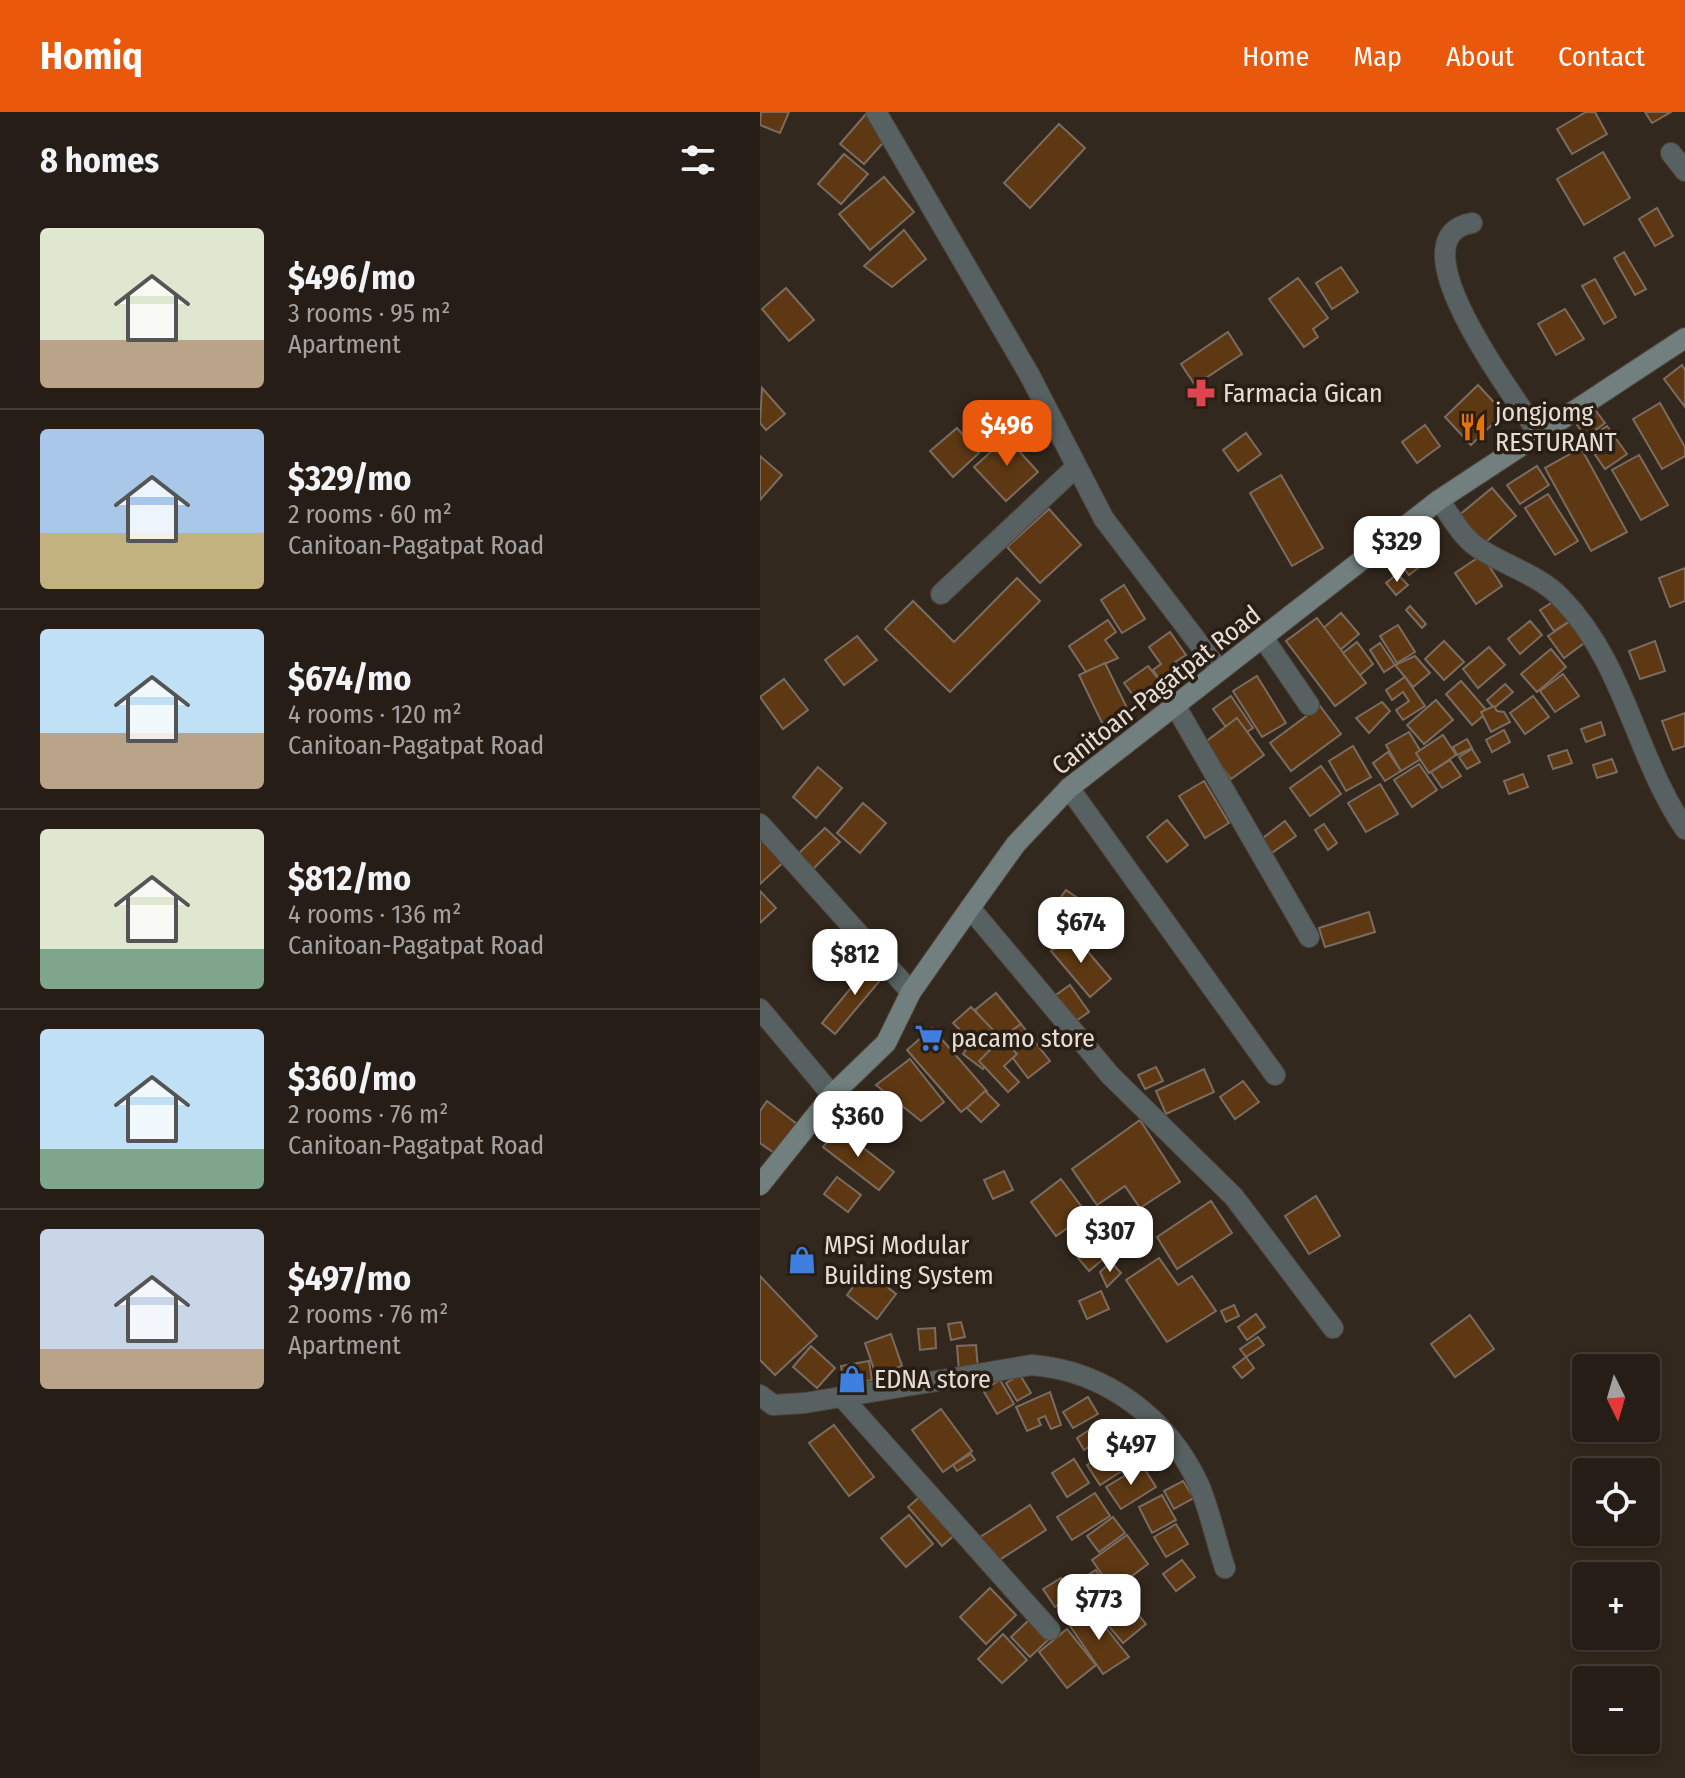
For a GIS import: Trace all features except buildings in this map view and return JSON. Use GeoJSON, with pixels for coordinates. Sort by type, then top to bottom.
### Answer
{"type":"FeatureCollection","features":[{"type":"Feature","properties":{"kind":"street"},"geometry":{"type":"LineString","coordinates":[[876,112],[1029,374],[1104,519],[1219,670]]}},
{"type":"Feature","properties":{"kind":"street"},"geometry":{"type":"LineString","coordinates":[[1671,153],[1685,171]]}},
{"type":"Feature","properties":{"kind":"street"},"geometry":{"type":"LineString","coordinates":[[1472,223],[1450,232],[1444,242],[1444,266],[1453,294],[1473,332],[1540,436]]}},
{"type":"Feature","properties":{"kind":"street","name":"Canitoan-Pagatpat Road"},"geometry":{"type":"LineString","coordinates":[[760,1185],[832,1095],[886,1043],[911,992],[970,908],[1016,844],[1069,788],[1439,500],[1685,338]]}},
{"type":"Feature","properties":{"kind":"street"},"geometry":{"type":"LineString","coordinates":[[941,594],[1076,467]]}},
{"type":"Feature","properties":{"kind":"street"},"geometry":{"type":"LineString","coordinates":[[1439,500],[1474,546],[1561,597],[1593,639],[1618,680],[1659,788],[1685,829]]}},
{"type":"Feature","properties":{"kind":"street"},"geometry":{"type":"LineString","coordinates":[[1264,639],[1309,705]]}},
{"type":"Feature","properties":{"kind":"street"},"geometry":{"type":"LineString","coordinates":[[1176,707],[1309,937]]}},
{"type":"Feature","properties":{"kind":"street"},"geometry":{"type":"LineString","coordinates":[[1069,788],[1275,1075]]}},
{"type":"Feature","properties":{"kind":"street"},"geometry":{"type":"LineString","coordinates":[[760,824],[911,992]]}},
{"type":"Feature","properties":{"kind":"street"},"geometry":{"type":"LineString","coordinates":[[970,908],[1110,1075],[1234,1197],[1333,1328]]}},
{"type":"Feature","properties":{"kind":"street"},"geometry":{"type":"LineString","coordinates":[[760,1009],[832,1095]]}},
{"type":"Feature","properties":{"kind":"street"},"geometry":{"type":"LineString","coordinates":[[760,1395],[773,1405],[842,1397],[1032,1365],[1062,1368],[1095,1379],[1137,1403],[1177,1451],[1198,1485],[1225,1568]]}},
{"type":"Feature","properties":{"kind":"street"},"geometry":{"type":"LineString","coordinates":[[842,1397],[1050,1630]]}},
{"type":"Feature","properties":{"kind":"place","name":"Farmacia Gican"},"geometry":{"type":"Point","coordinates":[1201,393]}},
{"type":"Feature","properties":{"kind":"place","name":"jongjomg RESTURANT"},"geometry":{"type":"Point","coordinates":[1473,427]}},
{"type":"Feature","properties":{"kind":"place","name":"pacamo store"},"geometry":{"type":"Point","coordinates":[929,1038]}},
{"type":"Feature","properties":{"kind":"place","name":"MPSi Modular Building System"},"geometry":{"type":"Point","coordinates":[802,1260]}},
{"type":"Feature","properties":{"kind":"place","name":"EDNA store"},"geometry":{"type":"Point","coordinates":[852,1379]}}]}
